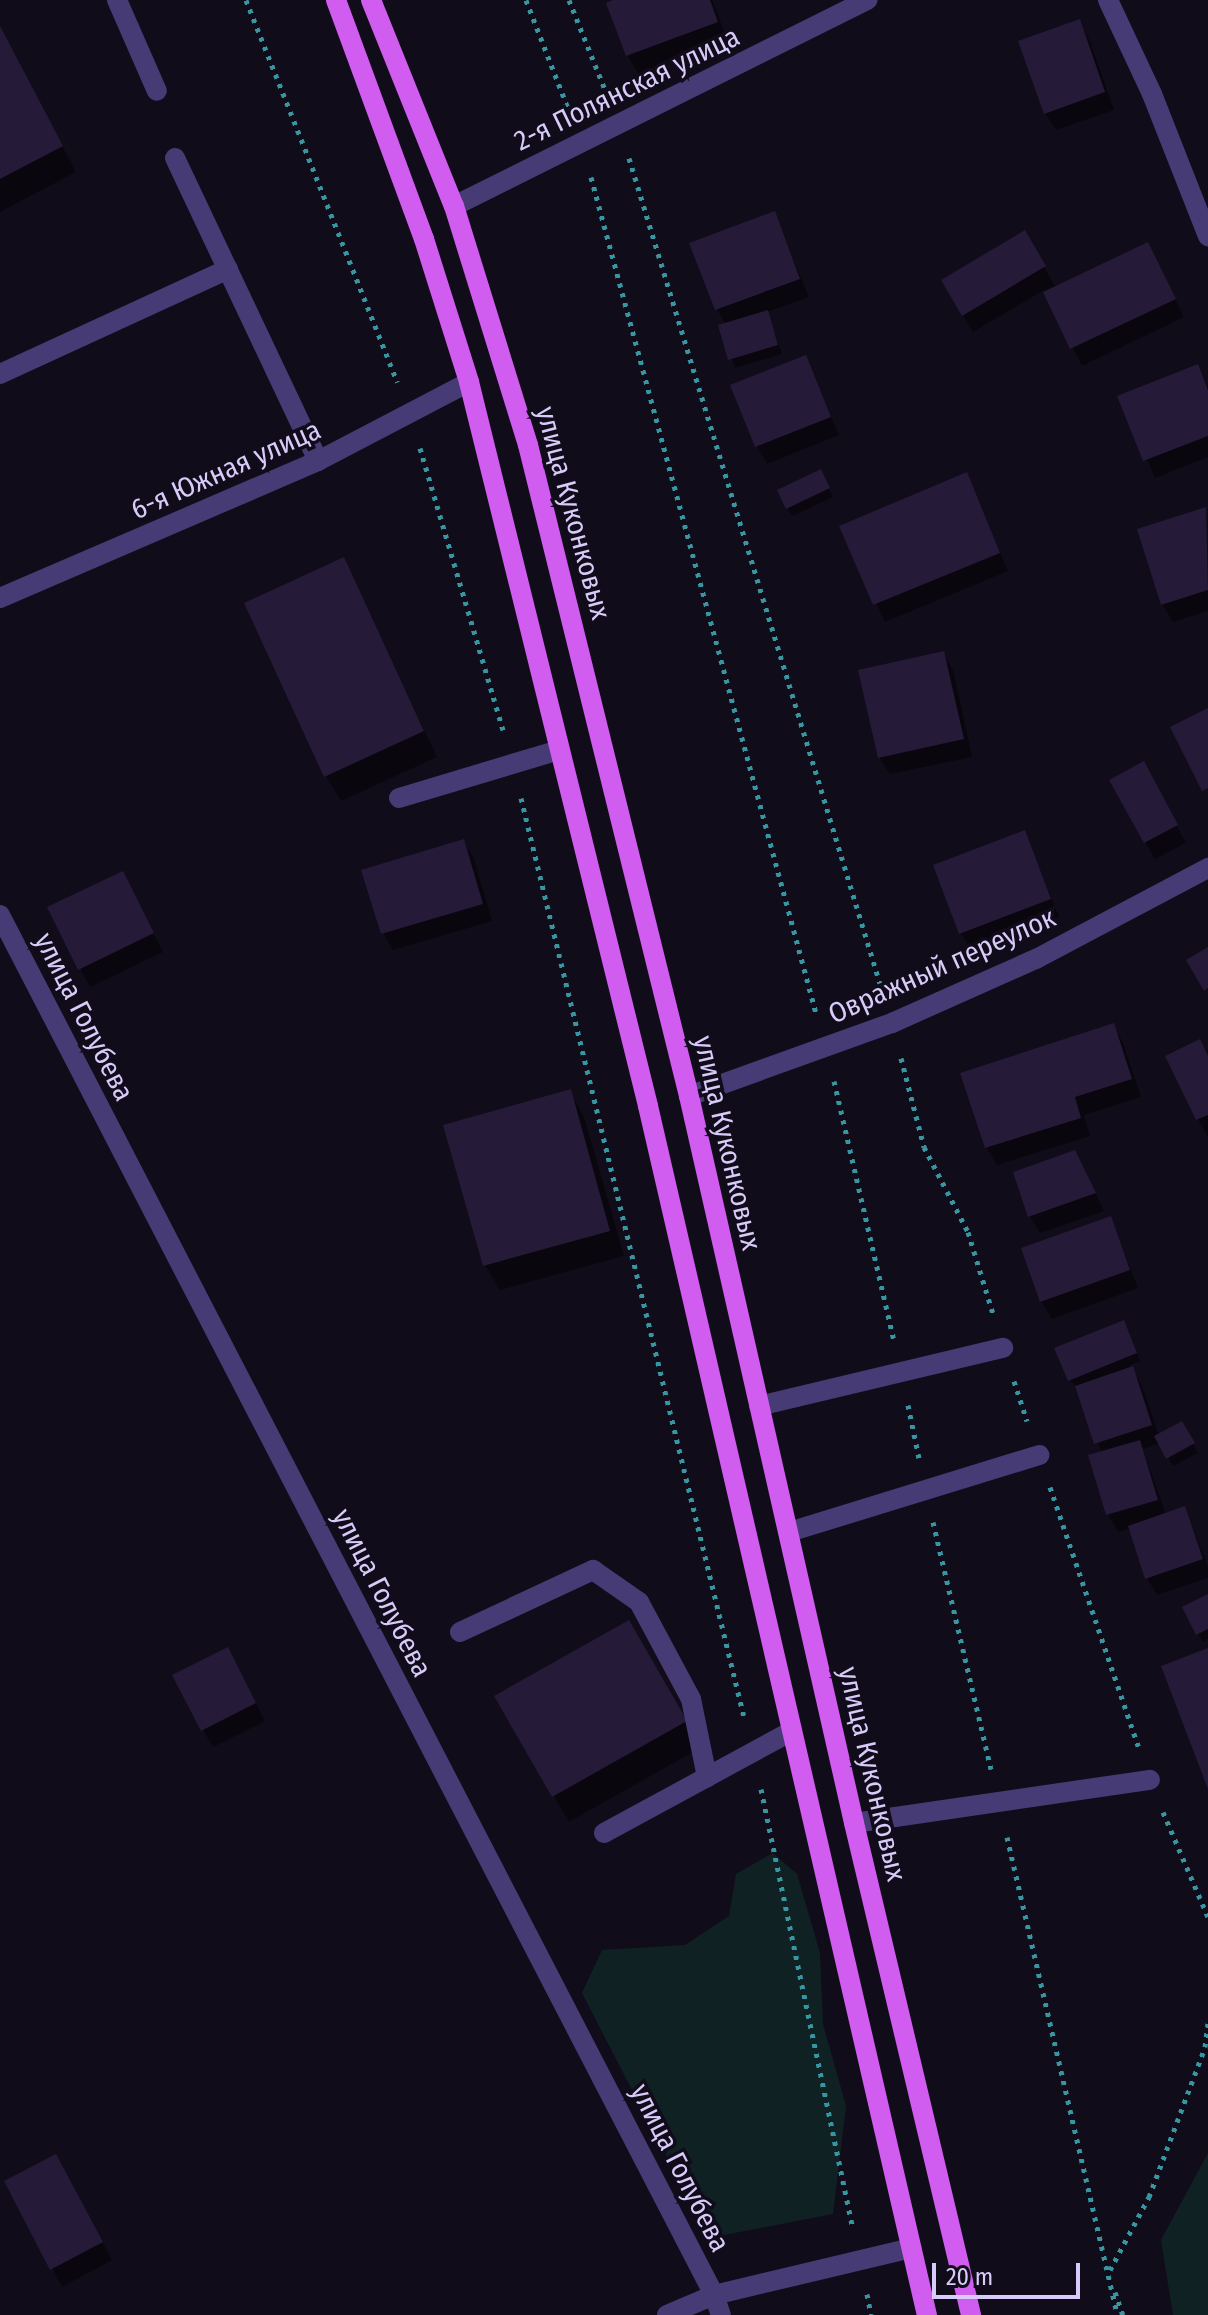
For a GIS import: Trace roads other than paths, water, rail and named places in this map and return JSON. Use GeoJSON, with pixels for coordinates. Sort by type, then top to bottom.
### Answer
{"type":"FeatureCollection","features":[{"type":"Feature","properties":{"kind":"main road"},"geometry":{"type":"LineString","coordinates":[[336,0],[424,239],[469,382],[648,1106],[927,2315]]}},
{"type":"Feature","properties":{"kind":"main road","name":"улица Куконковых"},"geometry":{"type":"LineString","coordinates":[[371,0],[454,206],[528,445],[689,1096],[854,1823],[971,2315]]}},
{"type":"Feature","properties":{"kind":"street"},"geometry":{"type":"LineString","coordinates":[[117,0],[157,91]]}},
{"type":"Feature","properties":{"kind":"street","name":"2-я Полянская улица"},"geometry":{"type":"LineString","coordinates":[[454,206],[868,0]]}},
{"type":"Feature","properties":{"kind":"street"},"geometry":{"type":"LineString","coordinates":[[1108,0],[1152,94],[1208,236]]}},
{"type":"Feature","properties":{"kind":"street"},"geometry":{"type":"LineString","coordinates":[[175,158],[318,461]]}},
{"type":"Feature","properties":{"kind":"street"},"geometry":{"type":"LineString","coordinates":[[0,374],[228,269]]}},
{"type":"Feature","properties":{"kind":"street","name":"6-я Южная улица"},"geometry":{"type":"LineString","coordinates":[[0,598],[318,461],[469,382]]}},
{"type":"Feature","properties":{"kind":"street"},"geometry":{"type":"LineString","coordinates":[[399,798],[559,750]]}},
{"type":"Feature","properties":{"kind":"street","name":"Овражный переулок"},"geometry":{"type":"LineString","coordinates":[[689,1096],[892,1023],[1036,959],[1208,868]]}},
{"type":"Feature","properties":{"kind":"street","name":"улица Голубева"},"geometry":{"type":"LineString","coordinates":[[0,915],[717,2305]]}},
{"type":"Feature","properties":{"kind":"street"},"geometry":{"type":"LineString","coordinates":[[759,1406],[1003,1348]]}},
{"type":"Feature","properties":{"kind":"street"},"geometry":{"type":"LineString","coordinates":[[789,1532],[1039,1455]]}},
{"type":"Feature","properties":{"kind":"street"},"geometry":{"type":"LineString","coordinates":[[460,1632],[593,1570],[639,1602],[691,1699],[707,1777]]}},
{"type":"Feature","properties":{"kind":"street"},"geometry":{"type":"LineString","coordinates":[[604,1833],[792,1731]]}},
{"type":"Feature","properties":{"kind":"street"},"geometry":{"type":"LineString","coordinates":[[854,1823],[1150,1780]]}},
{"type":"Feature","properties":{"kind":"street"},"geometry":{"type":"LineString","coordinates":[[667,2315],[717,2305],[911,2248]]}}]}
